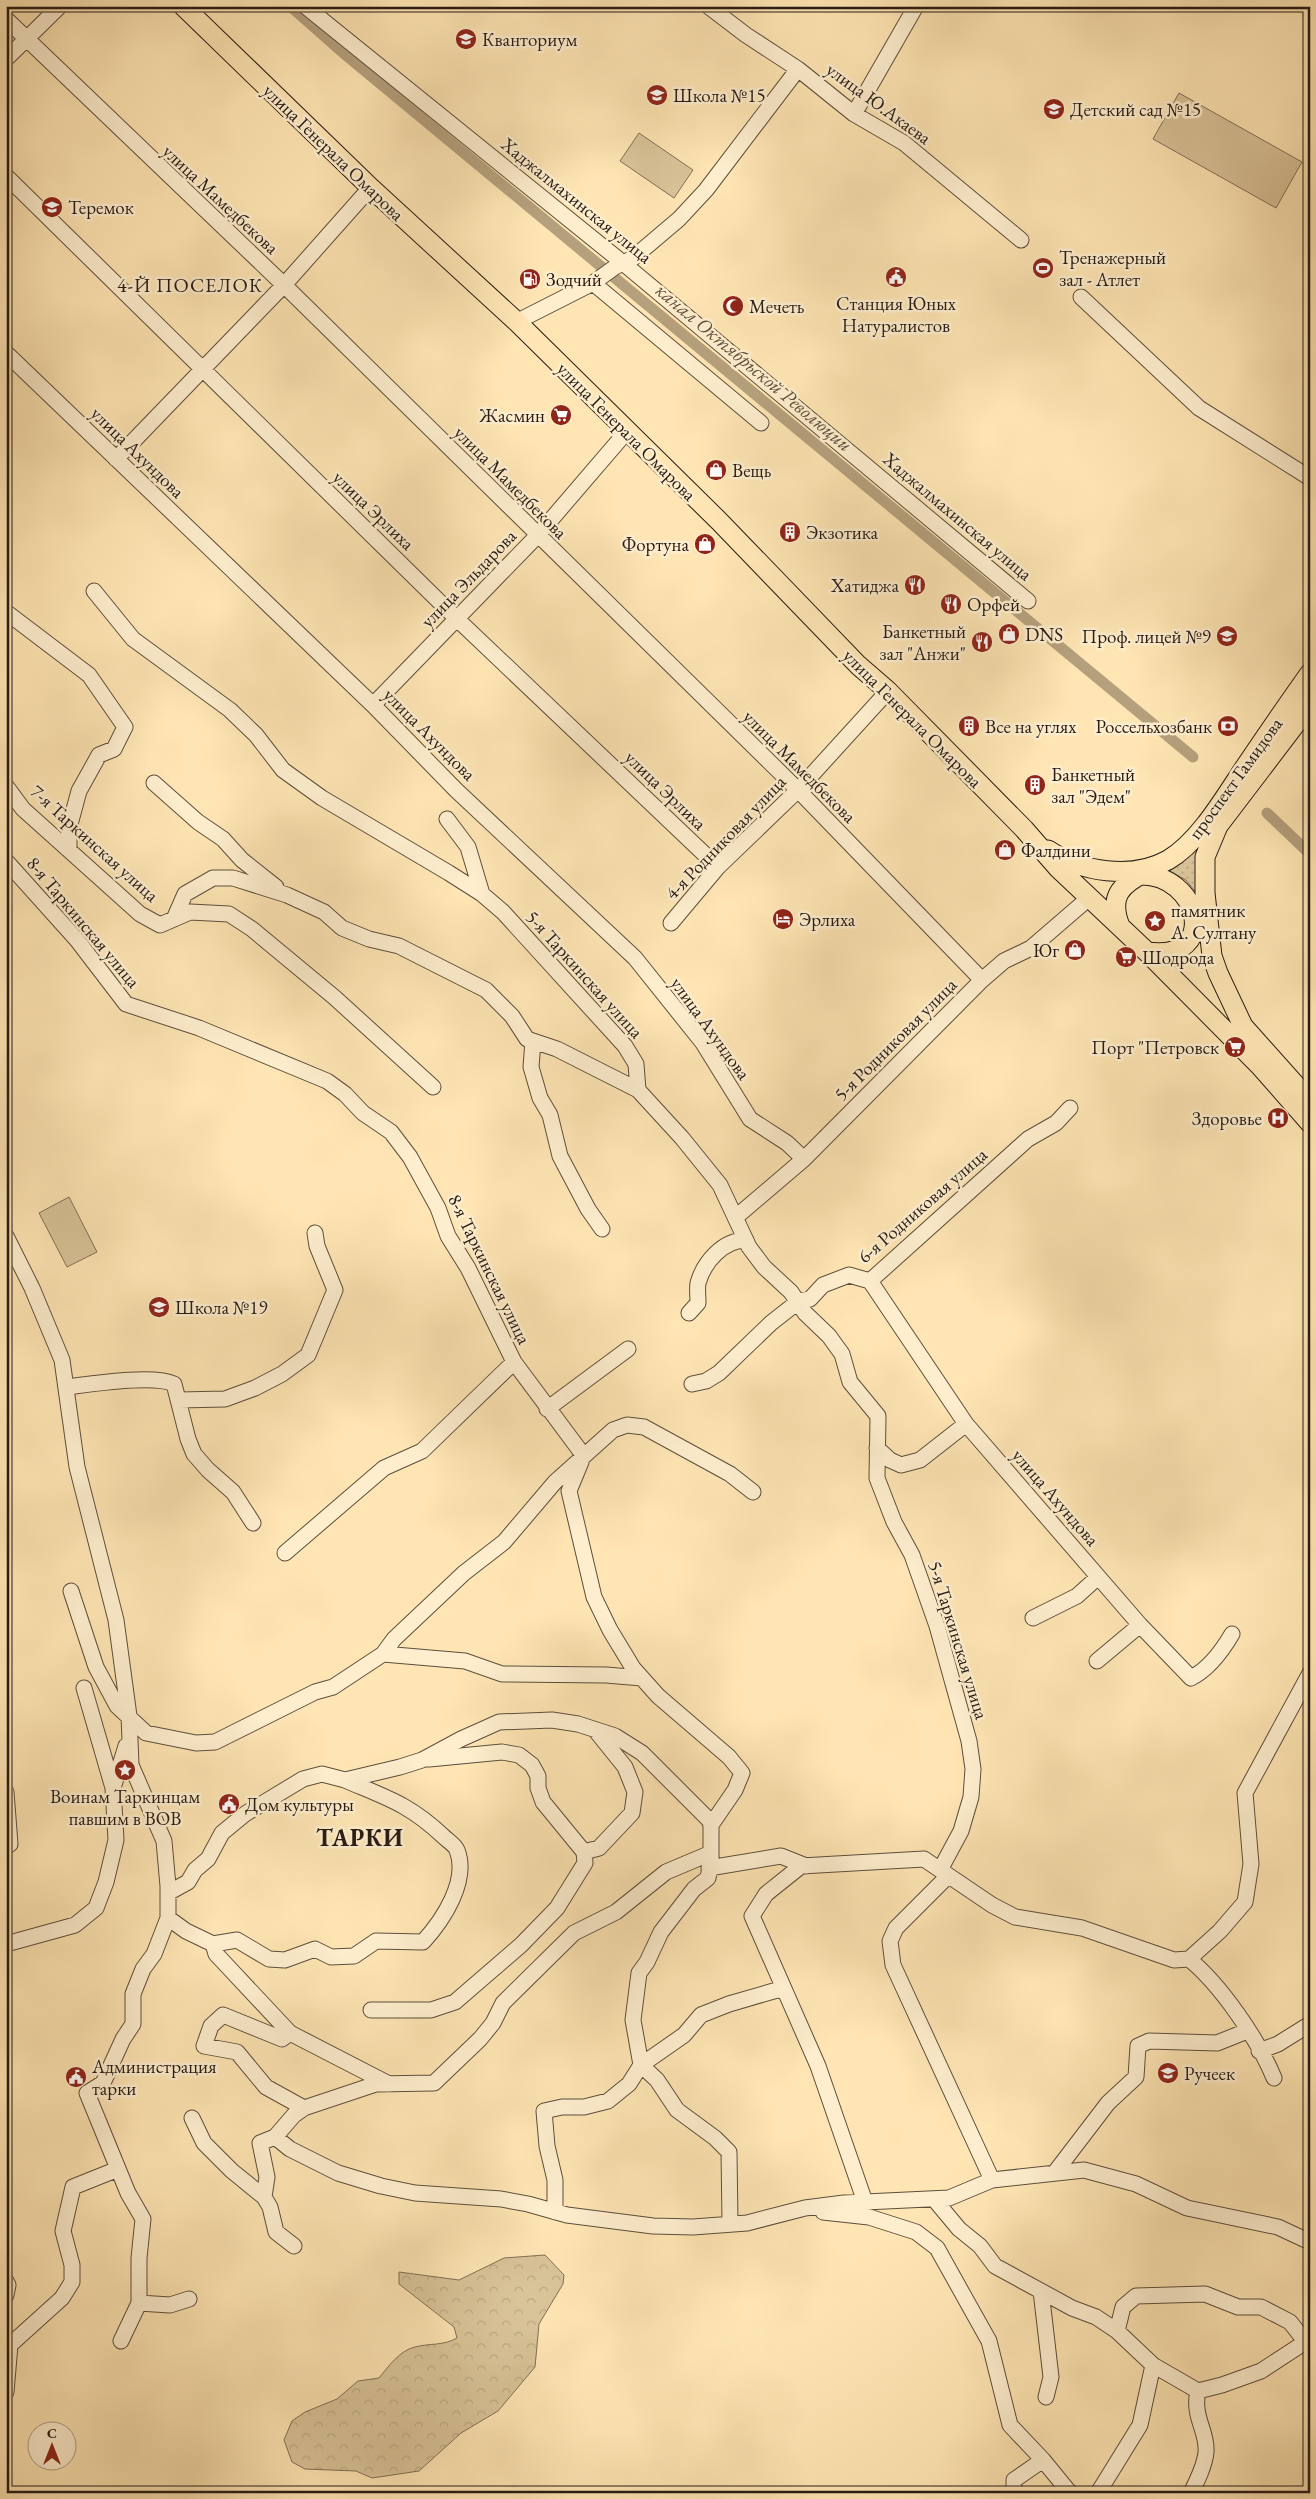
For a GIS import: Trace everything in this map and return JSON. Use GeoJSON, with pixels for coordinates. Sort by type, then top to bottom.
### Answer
{"type":"FeatureCollection","features":[{"type":"Feature","properties":{"kind":"main road","name":"улица Генерала Омарова"},"geometry":{"type":"LineString","coordinates":[[184,6],[371,188],[517,322],[628,431],[719,521],[858,665],[889,691],[1059,863],[1089,898],[1120,928]]}},
{"type":"Feature","properties":{"kind":"main road","name":"улица Генерала Омарова"},"geometry":{"type":"LineString","coordinates":[[371,188],[518,321],[628,431]]}},
{"type":"Feature","properties":{"kind":"main road","name":"проспект Гамидова"},"geometry":{"type":"LineString","coordinates":[[1120,928],[1114,905],[1126,884],[1178,853],[1212,816],[1310,673]]}},
{"type":"Feature","properties":{"kind":"main road","name":"проспект Гамидова"},"geometry":{"type":"LineString","coordinates":[[1200,921],[1205,857],[1213,834],[1310,705]]}},
{"type":"Feature","properties":{"kind":"main road"},"geometry":{"type":"LineString","coordinates":[[1059,863],[1115,872],[1146,872],[1176,887],[1200,921],[1218,973],[1243,1026],[1264,1060]]}},
{"type":"Feature","properties":{"kind":"main road"},"geometry":{"type":"LineString","coordinates":[[1148,952],[1172,952],[1188,943],[1200,921]]}},
{"type":"Feature","properties":{"kind":"main road"},"geometry":{"type":"LineString","coordinates":[[1120,928],[1148,952],[1209,1016],[1264,1060],[1284,1082],[1310,1123]]}},
{"type":"Feature","properties":{"kind":"main road"},"geometry":{"type":"LineString","coordinates":[[1284,1082],[1310,1101]]}},
{"type":"Feature","properties":{"kind":"street"},"geometry":{"type":"LineString","coordinates":[[6,59],[60,6]]}},
{"type":"Feature","properties":{"kind":"street","name":"Хаджалмахинская улица"},"geometry":{"type":"LineString","coordinates":[[305,6],[623,263],[1028,601]]}},
{"type":"Feature","properties":{"kind":"street","name":"улица Ю.Акаева"},"geometry":{"type":"LineString","coordinates":[[708,6],[746,35],[798,69],[854,114],[904,143],[1021,240]]}},
{"type":"Feature","properties":{"kind":"street"},"geometry":{"type":"LineString","coordinates":[[854,114],[916,6]]}},
{"type":"Feature","properties":{"kind":"street","name":"улица Мамедбекова"},"geometry":{"type":"LineString","coordinates":[[6,19],[284,286],[798,790],[982,980]]}},
{"type":"Feature","properties":{"kind":"street"},"geometry":{"type":"LineString","coordinates":[[518,321],[593,284],[633,258],[672,225],[706,190],[798,69]]}},
{"type":"Feature","properties":{"kind":"street","name":"улица Эрлиха"},"geometry":{"type":"LineString","coordinates":[[6,176],[457,619],[718,868]]}},
{"type":"Feature","properties":{"kind":"street"},"geometry":{"type":"LineString","coordinates":[[116,459],[284,286],[371,188]]}},
{"type":"Feature","properties":{"kind":"street"},"geometry":{"type":"LineString","coordinates":[[593,284],[761,423]]}},
{"type":"Feature","properties":{"kind":"street"},"geometry":{"type":"LineString","coordinates":[[1081,297],[1199,408],[1310,478]]}},
{"type":"Feature","properties":{"kind":"street","name":"улица Ахундова"},"geometry":{"type":"LineString","coordinates":[[6,353],[373,706],[456,790],[635,958],[703,1043],[750,1119],[787,1143],[804,1159]]}},
{"type":"Feature","properties":{"kind":"street","name":"улица Эльдарова"},"geometry":{"type":"LineString","coordinates":[[373,706],[537,536],[628,431]]}},
{"type":"Feature","properties":{"kind":"street","name":"5-я Таркинская улица"},"geometry":{"type":"LineString","coordinates":[[94,591],[133,639],[230,710],[256,735],[283,770],[322,798],[482,894],[533,943],[625,1046],[636,1064],[638,1090],[682,1138],[720,1185],[746,1240],[764,1267],[799,1301],[805,1313],[829,1336],[842,1354],[850,1382],[878,1416],[877,1478],[894,1522],[912,1555],[937,1626],[969,1741],[973,1769],[968,1806],[961,1831],[944,1873],[896,1928],[890,1941],[893,1965],[992,2180]]}},
{"type":"Feature","properties":{"kind":"street"},"geometry":{"type":"LineString","coordinates":[[6,612],[89,675],[125,727],[114,748],[99,755],[79,791],[70,828],[69,850]]}},
{"type":"Feature","properties":{"kind":"street","name":"4-я Родниковая улица"},"geometry":{"type":"LineString","coordinates":[[671,923],[718,868],[798,790],[889,691]]}},
{"type":"Feature","properties":{"kind":"street","name":"7-я Таркинская улица"},"geometry":{"type":"LineString","coordinates":[[154,783],[198,822],[224,839],[242,860],[287,895]]}},
{"type":"Feature","properties":{"kind":"street","name":"7-я Таркинская улица"},"geometry":{"type":"LineString","coordinates":[[6,786],[23,809],[140,914],[160,925],[174,919],[185,894],[214,878],[233,878],[287,895],[324,912],[342,928],[369,939],[398,946],[486,990],[512,1016],[527,1039],[557,1049],[638,1090]]}},
{"type":"Feature","properties":{"kind":"street"},"geometry":{"type":"LineString","coordinates":[[447,819],[468,847],[482,894]]}},
{"type":"Feature","properties":{"kind":"street","name":"8-я Таркинская улица"},"geometry":{"type":"LineString","coordinates":[[6,861],[76,940],[126,1004],[199,1028],[326,1081],[345,1094],[363,1113],[392,1132],[410,1157],[438,1208],[448,1236],[468,1268],[514,1362],[584,1456]]}},
{"type":"Feature","properties":{"kind":"street","name":"5-я Родниковая улица"},"geometry":{"type":"LineString","coordinates":[[736,1217],[804,1159],[982,980],[1004,961],[1031,948],[1089,898]]}},
{"type":"Feature","properties":{"kind":"street"},"geometry":{"type":"LineString","coordinates":[[174,919],[190,912],[229,914],[259,935],[334,997],[433,1087]]}},
{"type":"Feature","properties":{"kind":"street"},"geometry":{"type":"LineString","coordinates":[[533,1041],[531,1067],[540,1098],[550,1115],[560,1156],[588,1209],[602,1229]]}},
{"type":"Feature","properties":{"kind":"street","name":"6-я Родниковая улица"},"geometry":{"type":"LineString","coordinates":[[692,1384],[706,1382],[719,1373],[748,1343],[799,1301],[810,1299],[823,1285],[849,1275],[870,1281],[1028,1139],[1056,1123],[1070,1108]]}},
{"type":"Feature","properties":{"kind":"street"},"geometry":{"type":"LineString","coordinates":[[179,1400],[202,1401],[233,1396],[255,1388],[282,1374],[308,1355],[335,1290],[317,1246],[315,1232]]}},
{"type":"Feature","properties":{"kind":"street"},"geometry":{"type":"LineString","coordinates":[[6,1236],[32,1288],[62,1360],[77,1467],[116,1620],[129,1716],[130,1765],[164,1841],[168,1918],[154,1954],[143,1969],[133,1994],[133,2024],[123,2040],[103,2083],[87,2093],[128,2193],[143,2219],[139,2258],[139,2302],[121,2340]]}},
{"type":"Feature","properties":{"kind":"street"},"geometry":{"type":"LineString","coordinates":[[690,1313],[698,1304],[698,1284],[708,1264],[725,1244],[746,1240]]}},
{"type":"Feature","properties":{"kind":"street","name":"улица Ахундова"},"geometry":{"type":"LineString","coordinates":[[870,1281],[966,1424],[1140,1625],[1191,1678],[1222,1652],[1232,1634]]}},
{"type":"Feature","properties":{"kind":"street"},"geometry":{"type":"LineString","coordinates":[[548,1409],[628,1349]]}},
{"type":"Feature","properties":{"kind":"street"},"geometry":{"type":"LineString","coordinates":[[285,1553],[384,1468],[422,1451],[514,1362]]}},
{"type":"Feature","properties":{"kind":"street"},"geometry":{"type":"LineString","coordinates":[[67,1387],[98,1383],[167,1381],[174,1384],[188,1439],[194,1454],[208,1470],[233,1492],[253,1523]]}},
{"type":"Feature","properties":{"kind":"street"},"geometry":{"type":"LineString","coordinates":[[877,1448],[890,1460],[901,1465],[920,1460],[966,1424]]}},
{"type":"Feature","properties":{"kind":"street"},"geometry":{"type":"LineString","coordinates":[[71,1591],[96,1667],[117,1706],[146,1733],[196,1743],[215,1742],[315,1692],[333,1687],[359,1668],[383,1654],[394,1639],[464,1573],[504,1542],[555,1482],[613,1430],[627,1425],[644,1427],[656,1432],[730,1474],[753,1492]]}},
{"type":"Feature","properties":{"kind":"street"},"geometry":{"type":"LineString","coordinates":[[584,1456],[568,1491],[594,1597],[633,1668],[658,1696],[729,1756],[742,1773],[735,1790],[711,1825]]}},
{"type":"Feature","properties":{"kind":"street"},"geometry":{"type":"LineString","coordinates":[[1033,1618],[1077,1596],[1098,1577]]}},
{"type":"Feature","properties":{"kind":"street"},"geometry":{"type":"LineString","coordinates":[[1096,1661],[1140,1625]]}},
{"type":"Feature","properties":{"kind":"street"},"geometry":{"type":"LineString","coordinates":[[383,1654],[465,1661],[502,1674],[606,1675],[642,1678]]}},
{"type":"Feature","properties":{"kind":"street"},"geometry":{"type":"LineString","coordinates":[[865,2202],[818,2066],[752,1916],[766,1894],[801,1866],[924,1859],[1015,1917],[1082,1928],[1174,1960],[1190,1959],[1220,1931],[1245,1902],[1251,1864],[1245,1793],[1310,1673]]}},
{"type":"Feature","properties":{"kind":"street"},"geometry":{"type":"LineString","coordinates":[[6,1944],[75,1926],[96,1908],[106,1882],[116,1840],[113,1788],[84,1688]]}},
{"type":"Feature","properties":{"kind":"street"},"geometry":{"type":"LineString","coordinates":[[422,1760],[461,1739],[499,1722],[552,1720],[578,1724],[616,1736],[642,1754],[709,1820],[711,1825],[711,1853],[708,1878],[694,1889],[661,1932],[647,1962],[639,1973],[633,2020],[641,2065],[657,2080],[677,2110],[715,2138],[729,2152],[730,2223]]}},
{"type":"Feature","properties":{"kind":"street"},"geometry":{"type":"LineString","coordinates":[[584,1852],[599,1848],[632,1813],[635,1792],[625,1767],[596,1731]]}},
{"type":"Feature","properties":{"kind":"street"},"geometry":{"type":"LineString","coordinates":[[113,1788],[130,1735]]}},
{"type":"Feature","properties":{"kind":"street"},"geometry":{"type":"LineString","coordinates":[[345,1780],[422,1760],[502,1752],[519,1755],[532,1765],[538,1776],[538,1788],[543,1802],[584,1852],[585,1864],[557,1908],[521,1945],[455,2002],[432,2010],[371,2010]]}},
{"type":"Feature","properties":{"kind":"street"},"geometry":{"type":"LineString","coordinates":[[168,1893],[188,1882],[195,1870],[208,1859],[222,1833],[245,1814],[303,1779],[322,1774],[345,1780],[408,1807],[427,1820],[456,1848],[460,1869],[449,1909],[439,1925],[423,1942],[376,1941],[354,1956],[331,1957],[315,1949],[285,1960],[269,1959],[237,1940],[213,1944],[186,1931],[168,1918]]}},
{"type":"Feature","properties":{"kind":"street"},"geometry":{"type":"LineString","coordinates":[[6,1792],[10,1844],[6,1847]]}},
{"type":"Feature","properties":{"kind":"street"},"geometry":{"type":"LineString","coordinates":[[264,2197],[267,2177],[260,2143],[275,2138],[294,2115],[304,2108],[376,2084],[434,2083],[480,2040],[493,2023],[503,2004],[574,1933],[616,1912],[666,1872],[711,1853]]}},
{"type":"Feature","properties":{"kind":"street"},"geometry":{"type":"LineString","coordinates":[[710,1868],[781,1856],[806,1866]]}},
{"type":"Feature","properties":{"kind":"street"},"geometry":{"type":"LineString","coordinates":[[213,1944],[216,1954],[290,2033],[389,2084]]}},
{"type":"Feature","properties":{"kind":"street"},"geometry":{"type":"LineString","coordinates":[[1190,1959],[1205,1972],[1247,2031],[1274,2078]]}},
{"type":"Feature","properties":{"kind":"street"},"geometry":{"type":"LineString","coordinates":[[555,2212],[555,2180],[547,2146],[544,2111],[562,2107],[584,2107],[608,2101],[629,2084],[641,2065],[684,2035],[701,2016],[729,2004],[777,1990],[785,1990]]}},
{"type":"Feature","properties":{"kind":"street"},"geometry":{"type":"LineString","coordinates":[[290,2033],[282,2039],[223,2014],[212,2026],[204,2046],[236,2052],[266,2087],[304,2108]]}},
{"type":"Feature","properties":{"kind":"street"},"geometry":{"type":"LineString","coordinates":[[1259,2051],[1278,2044],[1310,2024]]}},
{"type":"Feature","properties":{"kind":"street"},"geometry":{"type":"LineString","coordinates":[[1056,2171],[1108,2104],[1136,2078],[1138,2046],[1150,2040],[1217,2043],[1247,2031]]}},
{"type":"Feature","properties":{"kind":"street"},"geometry":{"type":"LineString","coordinates":[[192,2118],[204,2143],[264,2197],[270,2207],[276,2232],[294,2246]]}},
{"type":"Feature","properties":{"kind":"street"},"geometry":{"type":"LineString","coordinates":[[275,2138],[290,2149],[338,2173],[382,2186],[415,2193],[501,2199],[555,2212],[653,2226],[693,2227],[747,2223],[805,2208],[865,2202],[949,2198],[992,2180],[1056,2171],[1084,2170],[1136,2184],[1187,2208],[1278,2226],[1310,2242]]}},
{"type":"Feature","properties":{"kind":"street"},"geometry":{"type":"LineString","coordinates":[[6,2392],[8,2344],[62,2298],[72,2282],[72,2265],[63,2231],[73,2187],[118,2169]]}},
{"type":"Feature","properties":{"kind":"street"},"geometry":{"type":"LineString","coordinates":[[934,2199],[959,2229],[980,2246],[995,2266],[1072,2308],[1096,2317],[1118,2331],[1153,2364],[1198,2391],[1222,2385],[1261,2371],[1307,2340],[1290,2322],[1262,2307],[1238,2307],[1205,2294],[1136,2296],[1123,2307],[1118,2331]]}},
{"type":"Feature","properties":{"kind":"street"},"geometry":{"type":"LineString","coordinates":[[805,2208],[815,2211],[869,2217],[916,2232],[937,2248],[989,2341],[1010,2425],[1043,2460],[1070,2493]]}},
{"type":"Feature","properties":{"kind":"street"},"geometry":{"type":"LineString","coordinates":[[6,2281],[8,2285],[6,2295]]}},
{"type":"Feature","properties":{"kind":"street"},"geometry":{"type":"LineString","coordinates":[[1041,2290],[1052,2377],[1046,2397]]}},
{"type":"Feature","properties":{"kind":"street"},"geometry":{"type":"LineString","coordinates":[[139,2302],[170,2304],[189,2299]]}},
{"type":"Feature","properties":{"kind":"street"},"geometry":{"type":"LineString","coordinates":[[1098,2493],[1140,2425],[1153,2364]]}},
{"type":"Feature","properties":{"kind":"street"},"geometry":{"type":"LineString","coordinates":[[1191,2493],[1206,2451],[1197,2418],[1196,2401],[1198,2391]]}},
{"type":"Feature","properties":{"kind":"street"},"geometry":{"type":"LineString","coordinates":[[1014,2493],[1014,2480],[1043,2460]]}},
{"type":"Feature","properties":{"kind":"green space"},"geometry":{"type":"Polygon","coordinates":[[[1179,93],[1302,162],[1276,208],[1153,139],[1179,93]]]}},
{"type":"Feature","properties":{"kind":"green space"},"geometry":{"type":"Polygon","coordinates":[[[639,133],[693,170],[674,198],[620,161],[639,133]]]}},
{"type":"Feature","properties":{"kind":"green space"},"geometry":{"type":"Polygon","coordinates":[[[1200,847],[1199,896],[1186,880],[1168,870],[1200,847]]]}},
{"type":"Feature","properties":{"kind":"green space"},"geometry":{"type":"Polygon","coordinates":[[[69,1197],[97,1252],[67,1267],[39,1213],[69,1197]]]}},
{"type":"Feature","properties":{"kind":"green space"},"geometry":{"type":"Polygon","coordinates":[[[545,2255],[564,2275],[563,2284],[539,2324],[535,2367],[498,2411],[461,2433],[419,2471],[372,2478],[356,2471],[305,2469],[292,2462],[284,2440],[292,2421],[305,2412],[337,2399],[358,2381],[379,2378],[404,2352],[457,2338],[454,2327],[399,2284],[399,2272],[459,2280],[504,2258],[545,2255]]]}},
{"type":"Feature","properties":{"kind":"green space"},"geometry":{"type":"Polygon","coordinates":[[[516,2487],[519,2493],[451,2493],[459,2489],[516,2487]]]}},
{"type":"Feature","properties":{"kind":"waterway","name":"канал Октябрьской Революции"},"geometry":{"type":"LineString","coordinates":[[290,6],[341,51],[1193,757]]}},
{"type":"Feature","properties":{"kind":"waterway","name":"канал Октябрьской Революции"},"geometry":{"type":"LineString","coordinates":[[1267,813],[1310,854]]}},
{"type":"Feature","properties":{"kind":"place","name":"Кванториум"},"geometry":{"type":"Point","coordinates":[466,39]}},
{"type":"Feature","properties":{"kind":"place","name":"Школа №15"},"geometry":{"type":"Point","coordinates":[657,95]}},
{"type":"Feature","properties":{"kind":"place","name":"Детский сад №15"},"geometry":{"type":"Point","coordinates":[1054,109]}},
{"type":"Feature","properties":{"kind":"place","name":"Теремок"},"geometry":{"type":"Point","coordinates":[52,207]}},
{"type":"Feature","properties":{"kind":"place","name":"Тренажерный зал - Атлет"},"geometry":{"type":"Point","coordinates":[1043,268]}},
{"type":"Feature","properties":{"kind":"place","name":"Станция Юных Натуралистов"},"geometry":{"type":"Point","coordinates":[896,277]}},
{"type":"Feature","properties":{"kind":"place","name":"Зодчий"},"geometry":{"type":"Point","coordinates":[530,279]}},
{"type":"Feature","properties":{"kind":"place","name":"Мечеть"},"geometry":{"type":"Point","coordinates":[733,306]}},
{"type":"Feature","properties":{"kind":"place","name":"Жасмин"},"geometry":{"type":"Point","coordinates":[561,415]}},
{"type":"Feature","properties":{"kind":"place","name":"Вещь"},"geometry":{"type":"Point","coordinates":[716,470]}},
{"type":"Feature","properties":{"kind":"place","name":"Экзотика"},"geometry":{"type":"Point","coordinates":[790,532]}},
{"type":"Feature","properties":{"kind":"place","name":"Фортуна"},"geometry":{"type":"Point","coordinates":[705,544]}},
{"type":"Feature","properties":{"kind":"place","name":"Хатиджа"},"geometry":{"type":"Point","coordinates":[915,585]}},
{"type":"Feature","properties":{"kind":"place","name":"Орфей"},"geometry":{"type":"Point","coordinates":[951,604]}},
{"type":"Feature","properties":{"kind":"place","name":"DNS"},"geometry":{"type":"Point","coordinates":[1009,634]}},
{"type":"Feature","properties":{"kind":"place","name":"Проф. лицей №9"},"geometry":{"type":"Point","coordinates":[1227,636]}},
{"type":"Feature","properties":{"kind":"place","name":"Банкетный зал \"Анжи\""},"geometry":{"type":"Point","coordinates":[982,642]}},
{"type":"Feature","properties":{"kind":"place","name":"Все на углях"},"geometry":{"type":"Point","coordinates":[969,726]}},
{"type":"Feature","properties":{"kind":"place","name":"Россельхозбанк"},"geometry":{"type":"Point","coordinates":[1228,726]}},
{"type":"Feature","properties":{"kind":"place","name":"Банкетный зал \"Эдем\""},"geometry":{"type":"Point","coordinates":[1035,785]}},
{"type":"Feature","properties":{"kind":"place","name":"Фалдини"},"geometry":{"type":"Point","coordinates":[1005,850]}},
{"type":"Feature","properties":{"kind":"place","name":"Эрлиха"},"geometry":{"type":"Point","coordinates":[783,919]}},
{"type":"Feature","properties":{"kind":"place","name":"памятник А. Султану"},"geometry":{"type":"Point","coordinates":[1155,921]}},
{"type":"Feature","properties":{"kind":"place","name":"Юг"},"geometry":{"type":"Point","coordinates":[1075,950]}},
{"type":"Feature","properties":{"kind":"place","name":"Шодрода"},"geometry":{"type":"Point","coordinates":[1126,957]}},
{"type":"Feature","properties":{"kind":"place","name":"Порт \"Петровск"},"geometry":{"type":"Point","coordinates":[1235,1047]}},
{"type":"Feature","properties":{"kind":"place","name":"Здоровье"},"geometry":{"type":"Point","coordinates":[1278,1118]}},
{"type":"Feature","properties":{"kind":"place","name":"Школа №19"},"geometry":{"type":"Point","coordinates":[159,1307]}},
{"type":"Feature","properties":{"kind":"place","name":"Воинам Таркинцам павшим в ВОВ"},"geometry":{"type":"Point","coordinates":[125,1770]}},
{"type":"Feature","properties":{"kind":"place","name":"Дом культуры"},"geometry":{"type":"Point","coordinates":[229,1804]}},
{"type":"Feature","properties":{"kind":"place","name":"Ручеек"},"geometry":{"type":"Point","coordinates":[1168,2073]}},
{"type":"Feature","properties":{"kind":"place","name":"Администрация тарки"},"geometry":{"type":"Point","coordinates":[76,2077]}},
{"type":"Feature","properties":{"kind":"district","name":"4-Й ПОСЕЛОК"},"geometry":{"type":"Point","coordinates":[190,285]}},
{"type":"Feature","properties":{"kind":"district","name":"ТАРКИ"},"geometry":{"type":"Point","coordinates":[360,1838]}}]}
